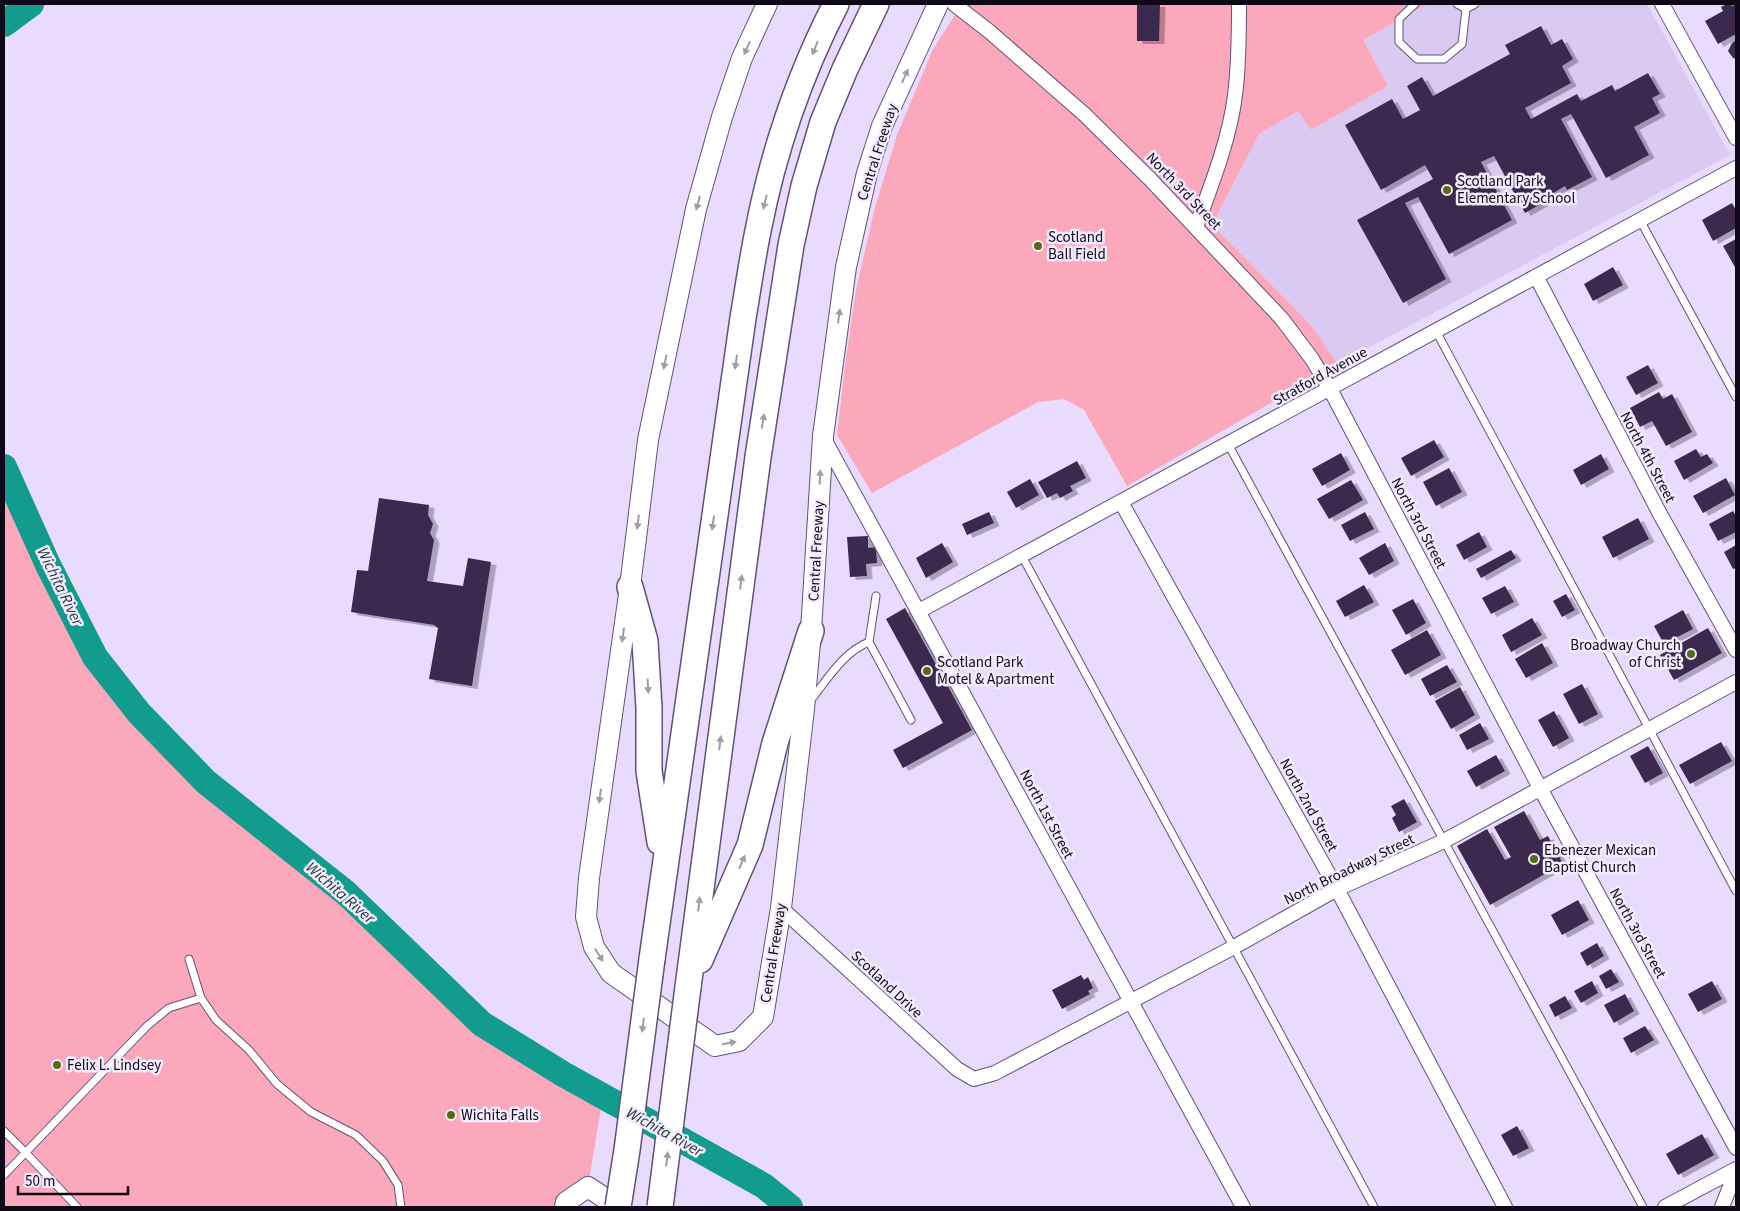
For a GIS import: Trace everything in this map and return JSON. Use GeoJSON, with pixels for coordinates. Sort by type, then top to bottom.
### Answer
{"type":"FeatureCollection","features":[{"type":"Feature","properties":{"kind":"highway"},"geometry":{"type":"LineString","coordinates":[[618,1207],[742,318],[758,230],[778,151],[796,97],[823,29],[836,4]]}},
{"type":"Feature","properties":{"kind":"highway"},"geometry":{"type":"LineString","coordinates":[[660,1207],[758,457],[791,245],[804,186],[823,122],[845,69],[876,4]]}},
{"type":"Feature","properties":{"kind":"highway"},"geometry":{"type":"LineString","coordinates":[[630,587],[645,641],[649,708],[649,771],[664,868]]}},
{"type":"Feature","properties":{"kind":"highway"},"geometry":{"type":"LineString","coordinates":[[688,987],[750,845],[775,743],[811,631]]}},
{"type":"Feature","properties":{"kind":"main road","name":"Central Freeway"},"geometry":{"type":"LineString","coordinates":[[767,4],[740,67],[722,117],[696,208],[648,440],[630,587],[589,878],[586,917],[594,947],[610,973],[716,1046],[739,1041],[763,1016],[781,908],[804,709],[811,631],[823,436],[846,267],[867,173],[882,126],[938,4]]}},
{"type":"Feature","properties":{"kind":"main road"},"geometry":{"type":"LineString","coordinates":[[565,1207],[566,1202],[588,1187],[618,1207]]}},
{"type":"Feature","properties":{"kind":"street","name":"North 3rd Street"},"geometry":{"type":"LineString","coordinates":[[954,4],[990,32],[1084,114],[1150,179],[1282,318],[1312,359],[1330,389],[1540,788],[1736,1148]]}},
{"type":"Feature","properties":{"kind":"street"},"geometry":{"type":"LineString","coordinates":[[1196,226],[1221,156],[1235,97],[1239,45],[1239,4]]}},
{"type":"Feature","properties":{"kind":"street"},"geometry":{"type":"LineString","coordinates":[[1662,4],[1736,138]]}},
{"type":"Feature","properties":{"kind":"street","name":"Stratford Avenue"},"geometry":{"type":"LineString","coordinates":[[919,611],[1736,168]]}},
{"type":"Feature","properties":{"kind":"street","name":"North 4th Street"},"geometry":{"type":"LineString","coordinates":[[1536,276],[1660,514],[1736,650]]}},
{"type":"Feature","properties":{"kind":"street","name":"North 1st Street"},"geometry":{"type":"LineString","coordinates":[[823,436],[1129,1001],[1243,1207]]}},
{"type":"Feature","properties":{"kind":"street","name":"North 2nd Street"},"geometry":{"type":"LineString","coordinates":[[1121,502],[1337,889],[1505,1207]]}},
{"type":"Feature","properties":{"kind":"street","name":"North Broadway Street"},"geometry":{"type":"LineString","coordinates":[[974,1079],[995,1072],[1234,947],[1337,889],[1444,841],[1736,682]]}},
{"type":"Feature","properties":{"kind":"street","name":"Scotland Drive"},"geometry":{"type":"LineString","coordinates":[[781,908],[957,1070],[974,1079]]}},
{"type":"Feature","properties":{"kind":"street"},"geometry":{"type":"LineString","coordinates":[[1664,1207],[1736,1169]]}},
{"type":"Feature","properties":{"kind":"street"},"geometry":{"type":"LineString","coordinates":[[1722,1207],[1732,1179],[1736,1174]]}},
{"type":"Feature","properties":{"kind":"lane"},"geometry":{"type":"LineString","coordinates":[[1414,4],[1399,19],[1399,42],[1417,59],[1444,59],[1462,44],[1466,8]]}},
{"type":"Feature","properties":{"kind":"lane"},"geometry":{"type":"LineString","coordinates":[[1457,4],[1466,8],[1475,4]]}},
{"type":"Feature","properties":{"kind":"lane"},"geometry":{"type":"LineString","coordinates":[[1640,220],[1736,397]]}},
{"type":"Feature","properties":{"kind":"lane"},"geometry":{"type":"LineString","coordinates":[[1436,331],[1736,891]]}},
{"type":"Feature","properties":{"kind":"lane"},"geometry":{"type":"LineString","coordinates":[[1228,444],[1642,1207]]}},
{"type":"Feature","properties":{"kind":"lane"},"geometry":{"type":"LineString","coordinates":[[1022,556],[1374,1207]]}},
{"type":"Feature","properties":{"kind":"lane"},"geometry":{"type":"LineString","coordinates":[[876,596],[869,642],[911,720]]}},
{"type":"Feature","properties":{"kind":"lane"},"geometry":{"type":"LineString","coordinates":[[804,709],[846,657],[857,646],[869,642]]}},
{"type":"Feature","properties":{"kind":"lane"},"geometry":{"type":"LineString","coordinates":[[189,959],[201,998],[216,1020],[250,1050],[277,1084],[311,1112],[356,1135],[383,1161],[398,1185],[401,1207]]}},
{"type":"Feature","properties":{"kind":"lane"},"geometry":{"type":"LineString","coordinates":[[4,1175],[147,1026],[169,1008],[201,998]]}},
{"type":"Feature","properties":{"kind":"lane"},"geometry":{"type":"LineString","coordinates":[[4,1132],[26,1152],[77,1207]]}},
{"type":"Feature","properties":{"kind":"shaded area"},"geometry":{"type":"Polygon","coordinates":[[[4,4],[31,4],[4,24],[4,4]]]}},
{"type":"Feature","properties":{"kind":"shaded area"},"geometry":{"type":"Polygon","coordinates":[[[962,4],[1428,4],[1363,40],[1388,86],[1311,130],[1298,111],[1259,134],[1212,225],[1310,324],[1338,364],[1127,486],[1084,410],[1064,399],[1038,402],[872,493],[837,435],[856,290],[875,207],[897,135],[933,49],[962,4]]]}},
{"type":"Feature","properties":{"kind":"shaded area","name":"Scotland Park Elementary School"},"geometry":{"type":"Polygon","coordinates":[[[1428,4],[1647,4],[1730,155],[1338,364],[1310,324],[1212,225],[1259,134],[1298,111],[1311,130],[1388,86],[1363,40],[1428,4]]]}},
{"type":"Feature","properties":{"kind":"shaded area"},"geometry":{"type":"Polygon","coordinates":[[[4,467],[48,565],[95,657],[139,713],[205,782],[346,893],[482,1024],[563,1074],[603,1096],[588,1187],[559,1207],[4,1207],[4,467]]]}},
{"type":"Feature","properties":{"kind":"building"},"geometry":{"type":"Polygon","coordinates":[[[1137,4],[1160,4],[1159,41],[1137,41],[1137,4]]]}},
{"type":"Feature","properties":{"kind":"building"},"geometry":{"type":"Polygon","coordinates":[[[1727,4],[1732,6],[1736,4],[1736,34],[1718,44],[1705,21],[1723,11],[1721,7],[1727,4]]]}},
{"type":"Feature","properties":{"kind":"building"},"geometry":{"type":"Polygon","coordinates":[[[1541,26],[1551,45],[1562,39],[1573,59],[1562,66],[1571,83],[1525,108],[1531,119],[1577,94],[1581,101],[1612,85],[1615,91],[1648,73],[1660,94],[1652,98],[1660,113],[1634,127],[1649,155],[1606,178],[1571,114],[1561,119],[1592,177],[1567,190],[1565,186],[1545,198],[1546,201],[1525,213],[1494,156],[1481,162],[1512,220],[1449,254],[1418,197],[1405,203],[1446,279],[1403,303],[1357,220],[1433,179],[1425,165],[1381,190],[1345,125],[1392,99],[1403,119],[1420,110],[1407,86],[1422,77],[1433,96],[1510,54],[1505,45],[1541,26]]]}},
{"type":"Feature","properties":{"kind":"building"},"geometry":{"type":"Polygon","coordinates":[[[1736,40],[1736,59],[1728,51],[1736,40]]]}},
{"type":"Feature","properties":{"kind":"building"},"geometry":{"type":"Polygon","coordinates":[[[1732,203],[1736,210],[1736,228],[1713,241],[1702,220],[1732,203]]]}},
{"type":"Feature","properties":{"kind":"building"},"geometry":{"type":"Polygon","coordinates":[[[1736,239],[1736,269],[1723,246],[1736,239]]]}},
{"type":"Feature","properties":{"kind":"building"},"geometry":{"type":"Polygon","coordinates":[[[1613,267],[1623,285],[1593,301],[1584,284],[1613,267]]]}},
{"type":"Feature","properties":{"kind":"building"},"geometry":{"type":"Polygon","coordinates":[[[1648,365],[1658,383],[1636,395],[1626,377],[1648,365]]]}},
{"type":"Feature","properties":{"kind":"building"},"geometry":{"type":"Polygon","coordinates":[[[1659,392],[1663,399],[1672,394],[1692,432],[1666,446],[1652,421],[1640,427],[1630,408],[1659,392]]]}},
{"type":"Feature","properties":{"kind":"building"},"geometry":{"type":"Polygon","coordinates":[[[1434,440],[1444,457],[1411,476],[1401,458],[1434,440]]]}},
{"type":"Feature","properties":{"kind":"building"},"geometry":{"type":"Polygon","coordinates":[[[1696,449],[1701,457],[1707,454],[1713,463],[1684,480],[1674,461],[1696,449]]]}},
{"type":"Feature","properties":{"kind":"building"},"geometry":{"type":"Polygon","coordinates":[[[1341,453],[1350,470],[1322,486],[1312,469],[1341,453]]]}},
{"type":"Feature","properties":{"kind":"building"},"geometry":{"type":"Polygon","coordinates":[[[1601,454],[1609,469],[1581,485],[1573,470],[1601,454]]]}},
{"type":"Feature","properties":{"kind":"building"},"geometry":{"type":"Polygon","coordinates":[[[1077,461],[1086,478],[1070,486],[1073,491],[1060,498],[1057,493],[1047,498],[1038,482],[1077,461]]]}},
{"type":"Feature","properties":{"kind":"building"},"geometry":{"type":"Polygon","coordinates":[[[1449,468],[1462,492],[1436,506],[1423,482],[1449,468]]]}},
{"type":"Feature","properties":{"kind":"building"},"geometry":{"type":"Polygon","coordinates":[[[1726,478],[1735,495],[1703,513],[1693,496],[1726,478]]]}},
{"type":"Feature","properties":{"kind":"building"},"geometry":{"type":"Polygon","coordinates":[[[1030,479],[1039,495],[1016,508],[1007,492],[1030,479]]]}},
{"type":"Feature","properties":{"kind":"building"},"geometry":{"type":"Polygon","coordinates":[[[1351,480],[1363,500],[1329,519],[1317,499],[1351,480]]]}},
{"type":"Feature","properties":{"kind":"building"},"geometry":{"type":"Polygon","coordinates":[[[379,498],[429,505],[428,515],[433,524],[430,533],[434,540],[427,581],[463,586],[468,558],[491,562],[472,686],[429,679],[438,628],[434,625],[351,612],[357,570],[368,571],[379,498]]]}},
{"type":"Feature","properties":{"kind":"building"},"geometry":{"type":"Polygon","coordinates":[[[1733,511],[1736,516],[1736,532],[1718,541],[1709,524],[1733,511]]]}},
{"type":"Feature","properties":{"kind":"building"},"geometry":{"type":"Polygon","coordinates":[[[989,512],[994,523],[967,535],[962,524],[989,512]]]}},
{"type":"Feature","properties":{"kind":"building"},"geometry":{"type":"Polygon","coordinates":[[[1365,512],[1374,529],[1350,541],[1341,525],[1365,512]]]}},
{"type":"Feature","properties":{"kind":"building"},"geometry":{"type":"Polygon","coordinates":[[[1638,518],[1649,539],[1613,558],[1602,537],[1638,518]]]}},
{"type":"Feature","properties":{"kind":"building"},"geometry":{"type":"Polygon","coordinates":[[[1479,532],[1487,547],[1464,560],[1456,545],[1479,532]]]}},
{"type":"Feature","properties":{"kind":"building"},"geometry":{"type":"Polygon","coordinates":[[[868,536],[868,548],[876,547],[877,563],[866,564],[867,576],[850,577],[847,537],[868,536]]]}},
{"type":"Feature","properties":{"kind":"building"},"geometry":{"type":"Polygon","coordinates":[[[942,543],[953,562],[926,578],[916,558],[942,543]]]}},
{"type":"Feature","properties":{"kind":"building"},"geometry":{"type":"Polygon","coordinates":[[[1385,543],[1394,561],[1369,575],[1359,558],[1385,543]]]}},
{"type":"Feature","properties":{"kind":"building"},"geometry":{"type":"Polygon","coordinates":[[[1736,545],[1736,568],[1733,569],[1724,552],[1736,545]]]}},
{"type":"Feature","properties":{"kind":"building"},"geometry":{"type":"Polygon","coordinates":[[[1511,550],[1516,558],[1481,578],[1476,569],[1511,550]]]}},
{"type":"Feature","properties":{"kind":"building"},"geometry":{"type":"Polygon","coordinates":[[[1364,585],[1374,602],[1345,617],[1336,601],[1364,585]]]}},
{"type":"Feature","properties":{"kind":"building"},"geometry":{"type":"Polygon","coordinates":[[[1505,586],[1514,602],[1491,614],[1482,598],[1505,586]]]}},
{"type":"Feature","properties":{"kind":"building"},"geometry":{"type":"Polygon","coordinates":[[[1566,594],[1575,610],[1562,617],[1553,601],[1566,594]]]}},
{"type":"Feature","properties":{"kind":"building"},"geometry":{"type":"Polygon","coordinates":[[[1413,599],[1426,623],[1406,635],[1392,610],[1413,599]]]}},
{"type":"Feature","properties":{"kind":"building","name":"Scotland Park Motel & Apartment"},"geometry":{"type":"Polygon","coordinates":[[[905,608],[972,730],[903,768],[893,750],[943,723],[886,619],[905,608]]]}},
{"type":"Feature","properties":{"kind":"building"},"geometry":{"type":"Polygon","coordinates":[[[1683,610],[1693,629],[1664,644],[1654,626],[1683,610]]]}},
{"type":"Feature","properties":{"kind":"building"},"geometry":{"type":"Polygon","coordinates":[[[1532,618],[1542,635],[1511,652],[1502,635],[1532,618]]]}},
{"type":"Feature","properties":{"kind":"building","name":"Broadway Church of Christ"},"geometry":{"type":"Polygon","coordinates":[[[1708,628],[1722,653],[1674,680],[1660,655],[1708,628]]]}},
{"type":"Feature","properties":{"kind":"building"},"geometry":{"type":"Polygon","coordinates":[[[1427,630],[1441,655],[1405,675],[1391,650],[1427,630]]]}},
{"type":"Feature","properties":{"kind":"building"},"geometry":{"type":"Polygon","coordinates":[[[1542,643],[1553,663],[1526,678],[1515,659],[1542,643]]]}},
{"type":"Feature","properties":{"kind":"building"},"geometry":{"type":"Polygon","coordinates":[[[1447,665],[1457,682],[1430,696],[1421,679],[1447,665]]]}},
{"type":"Feature","properties":{"kind":"building"},"geometry":{"type":"Polygon","coordinates":[[[1582,684],[1598,714],[1579,724],[1563,694],[1582,684]]]}},
{"type":"Feature","properties":{"kind":"building"},"geometry":{"type":"Polygon","coordinates":[[[1460,687],[1475,715],[1451,729],[1435,701],[1460,687]]]}},
{"type":"Feature","properties":{"kind":"building"},"geometry":{"type":"Polygon","coordinates":[[[1554,711],[1569,738],[1553,747],[1538,720],[1554,711]]]}},
{"type":"Feature","properties":{"kind":"building"},"geometry":{"type":"Polygon","coordinates":[[[1480,723],[1489,739],[1467,750],[1459,735],[1480,723]]]}},
{"type":"Feature","properties":{"kind":"building"},"geometry":{"type":"Polygon","coordinates":[[[1721,742],[1732,761],[1690,784],[1679,765],[1721,742]]]}},
{"type":"Feature","properties":{"kind":"building"},"geometry":{"type":"Polygon","coordinates":[[[1648,746],[1663,773],[1645,783],[1630,756],[1648,746]]]}},
{"type":"Feature","properties":{"kind":"building"},"geometry":{"type":"Polygon","coordinates":[[[1496,755],[1505,771],[1476,787],[1467,771],[1496,755]]]}},
{"type":"Feature","properties":{"kind":"building"},"geometry":{"type":"Polygon","coordinates":[[[1404,799],[1417,822],[1399,832],[1392,818],[1396,815],[1391,806],[1404,799]]]}},
{"type":"Feature","properties":{"kind":"building","name":"Ebenezer Mexican Baptist Church"},"geometry":{"type":"Polygon","coordinates":[[[1524,811],[1540,840],[1548,836],[1563,864],[1490,905],[1457,846],[1487,829],[1505,860],[1511,857],[1494,827],[1524,811]]]}},
{"type":"Feature","properties":{"kind":"building"},"geometry":{"type":"Polygon","coordinates":[[[1578,900],[1589,920],[1562,935],[1551,915],[1578,900]]]}},
{"type":"Feature","properties":{"kind":"building"},"geometry":{"type":"Polygon","coordinates":[[[1597,943],[1604,956],[1587,966],[1580,953],[1597,943]]]}},
{"type":"Feature","properties":{"kind":"building"},"geometry":{"type":"Polygon","coordinates":[[[1611,969],[1619,982],[1606,989],[1599,976],[1611,969]]]}},
{"type":"Feature","properties":{"kind":"building"},"geometry":{"type":"Polygon","coordinates":[[[1081,975],[1084,980],[1088,977],[1093,988],[1088,991],[1090,994],[1062,1009],[1052,990],[1081,975]]]}},
{"type":"Feature","properties":{"kind":"building"},"geometry":{"type":"Polygon","coordinates":[[[1592,981],[1598,993],[1581,1003],[1574,991],[1592,981]]]}},
{"type":"Feature","properties":{"kind":"building"},"geometry":{"type":"Polygon","coordinates":[[[1712,981],[1722,999],[1698,1012],[1688,994],[1712,981]]]}},
{"type":"Feature","properties":{"kind":"building"},"geometry":{"type":"Polygon","coordinates":[[[1625,994],[1634,1011],[1614,1023],[1604,1005],[1625,994]]]}},
{"type":"Feature","properties":{"kind":"building"},"geometry":{"type":"Polygon","coordinates":[[[1565,996],[1572,1008],[1555,1017],[1549,1005],[1565,996]]]}},
{"type":"Feature","properties":{"kind":"building"},"geometry":{"type":"Polygon","coordinates":[[[1645,1026],[1654,1040],[1631,1053],[1623,1038],[1645,1026]]]}},
{"type":"Feature","properties":{"kind":"building"},"geometry":{"type":"Polygon","coordinates":[[[1517,1126],[1529,1148],[1513,1156],[1501,1135],[1517,1126]]]}},
{"type":"Feature","properties":{"kind":"building"},"geometry":{"type":"Polygon","coordinates":[[[1702,1134],[1714,1155],[1678,1175],[1666,1154],[1702,1134]]]}},
{"type":"Feature","properties":{"kind":"waterway","name":"Wichita River"},"geometry":{"type":"LineString","coordinates":[[4,24],[31,4]]}},
{"type":"Feature","properties":{"kind":"waterway","name":"Wichita River"},"geometry":{"type":"LineString","coordinates":[[4,467],[48,565],[95,657],[139,713],[206,782],[346,893],[482,1024],[563,1074],[764,1186],[790,1207]]}},
{"type":"Feature","properties":{"kind":"place","name":"Scotland Park Elementary School"},"geometry":{"type":"Point","coordinates":[1447,190]}},
{"type":"Feature","properties":{"kind":"place","name":"Scotland Ball Field"},"geometry":{"type":"Point","coordinates":[1038,246]}},
{"type":"Feature","properties":{"kind":"place","name":"Broadway Church of Christ"},"geometry":{"type":"Point","coordinates":[1691,654]}},
{"type":"Feature","properties":{"kind":"place","name":"Scotland Park Motel & Apartment"},"geometry":{"type":"Point","coordinates":[927,671]}},
{"type":"Feature","properties":{"kind":"place","name":"Ebenezer Mexican Baptist Church"},"geometry":{"type":"Point","coordinates":[1534,859]}},
{"type":"Feature","properties":{"kind":"place","name":"Felix L. Lindsey"},"geometry":{"type":"Point","coordinates":[57,1065]}},
{"type":"Feature","properties":{"kind":"place","name":"Wichita Falls"},"geometry":{"type":"Point","coordinates":[451,1115]}}]}
